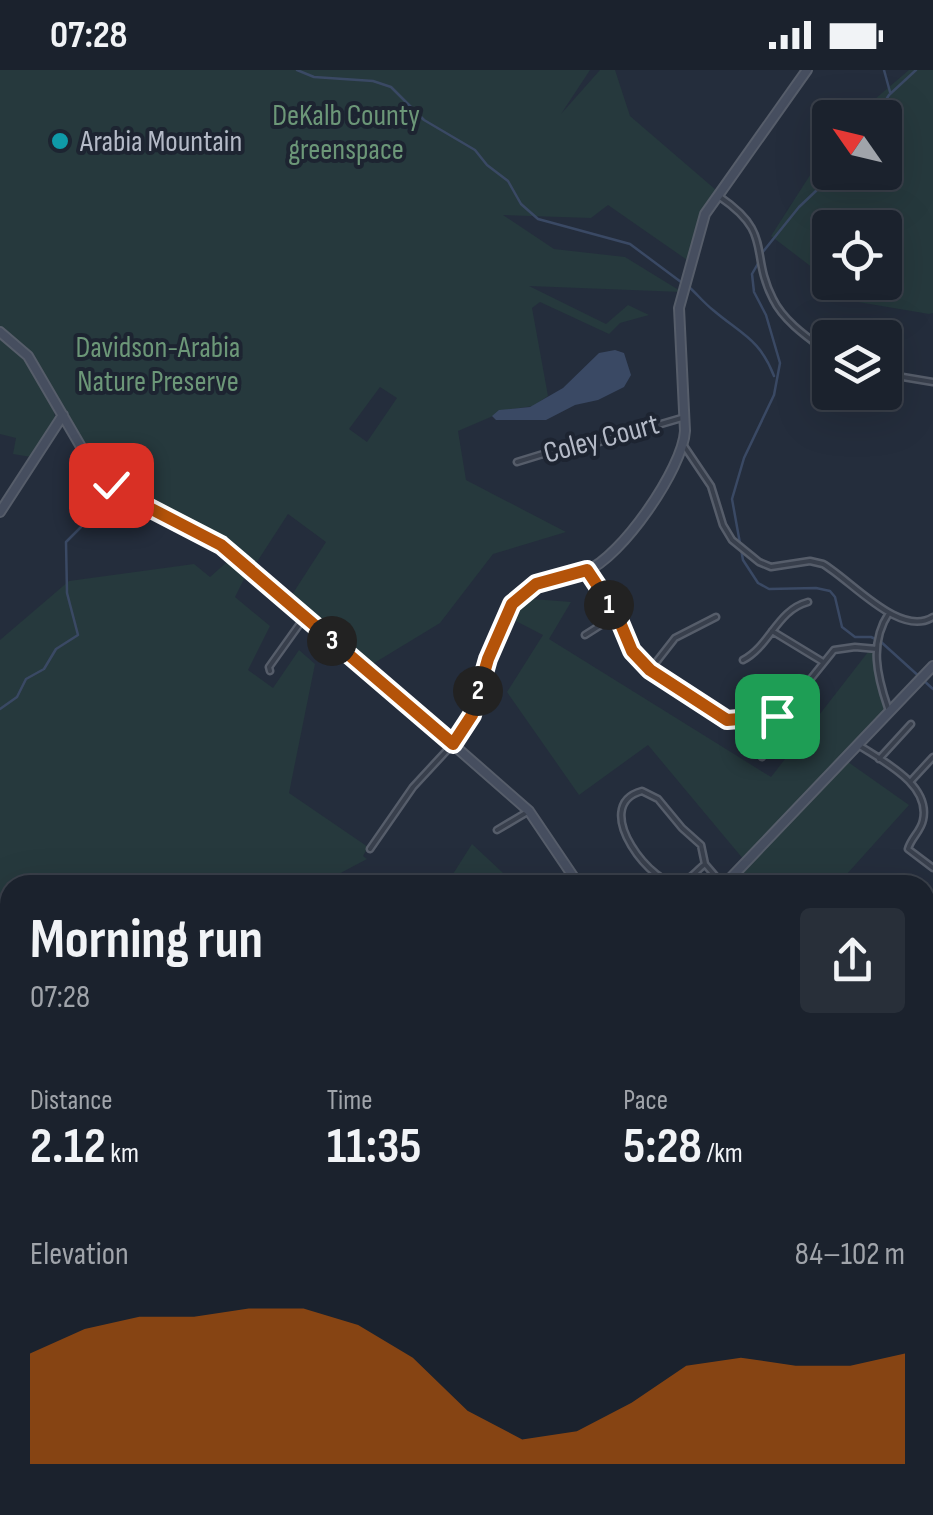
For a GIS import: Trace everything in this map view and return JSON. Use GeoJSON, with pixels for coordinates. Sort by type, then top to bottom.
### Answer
{"type":"FeatureCollection","features":[{"type":"Feature","properties":{"kind":"main road"},"geometry":{"type":"LineString","coordinates":[[453,744],[472,715],[488,659],[512,604],[536,584],[587,570],[615,551],[670,476],[684,446],[680,302],[705,214],[807,70]]}},
{"type":"Feature","properties":{"kind":"main road"},"geometry":{"type":"LineString","coordinates":[[0,332],[28,356],[89,460],[111,485],[221,545],[529,811],[572,875]]}},
{"type":"Feature","properties":{"kind":"main road"},"geometry":{"type":"LineString","coordinates":[[0,512],[63,415]]}},
{"type":"Feature","properties":{"kind":"main road"},"geometry":{"type":"LineString","coordinates":[[734,875],[933,666]]}},
{"type":"Feature","properties":{"kind":"street"},"geometry":{"type":"LineString","coordinates":[[716,194],[744,214],[754,228],[768,288],[778,308],[812,338]]}},
{"type":"Feature","properties":{"kind":"street"},"geometry":{"type":"LineString","coordinates":[[902,377],[933,382]]}},
{"type":"Feature","properties":{"kind":"street","name":"Coley Court"},"geometry":{"type":"LineString","coordinates":[[517,462],[685,417]]}},
{"type":"Feature","properties":{"kind":"street"},"geometry":{"type":"LineString","coordinates":[[684,446],[711,486],[726,533],[755,559],[775,568],[810,562],[823,564],[889,612],[914,624],[933,617]]}},
{"type":"Feature","properties":{"kind":"street"},"geometry":{"type":"LineString","coordinates":[[587,570],[617,615],[632,651],[650,670],[718,716],[737,721],[777,716],[790,708],[823,662],[840,648],[877,649]]}},
{"type":"Feature","properties":{"kind":"street"},"geometry":{"type":"LineString","coordinates":[[743,660],[759,650],[790,610],[808,602]]}},
{"type":"Feature","properties":{"kind":"street"},"geometry":{"type":"LineString","coordinates":[[889,612],[880,630],[876,668],[890,713]]}},
{"type":"Feature","properties":{"kind":"street"},"geometry":{"type":"LineString","coordinates":[[585,636],[617,615]]}},
{"type":"Feature","properties":{"kind":"street"},"geometry":{"type":"LineString","coordinates":[[650,670],[675,638],[716,617]]}},
{"type":"Feature","properties":{"kind":"street"},"geometry":{"type":"LineString","coordinates":[[270,671],[304,618]]}},
{"type":"Feature","properties":{"kind":"street"},"geometry":{"type":"LineString","coordinates":[[772,630],[823,662]]}},
{"type":"Feature","properties":{"kind":"street"},"geometry":{"type":"LineString","coordinates":[[755,720],[762,757]]}},
{"type":"Feature","properties":{"kind":"street"},"geometry":{"type":"LineString","coordinates":[[879,759],[911,724]]}},
{"type":"Feature","properties":{"kind":"street"},"geometry":{"type":"LineString","coordinates":[[370,849],[414,787],[453,744]]}},
{"type":"Feature","properties":{"kind":"street"},"geometry":{"type":"LineString","coordinates":[[858,744],[910,782],[920,796],[924,815],[908,848],[933,868]]}},
{"type":"Feature","properties":{"kind":"street"},"geometry":{"type":"LineString","coordinates":[[910,782],[933,757]]}},
{"type":"Feature","properties":{"kind":"street"},"geometry":{"type":"LineString","coordinates":[[660,875],[646,863],[620,821],[620,810],[632,795],[642,791],[658,799],[701,845],[704,864],[714,875]]}},
{"type":"Feature","properties":{"kind":"street"},"geometry":{"type":"LineString","coordinates":[[497,830],[529,811]]}},
{"type":"Feature","properties":{"kind":"street"},"geometry":{"type":"LineString","coordinates":[[692,875],[704,864]]}},
{"type":"Feature","properties":{"kind":"green space"},"geometry":{"type":"Polygon","coordinates":[[[0,70],[590,70],[561,114],[600,70],[615,70],[630,116],[716,190],[690,262],[608,205],[591,218],[503,215],[554,249],[625,257],[682,292],[529,286],[606,324],[628,305],[649,315],[620,323],[609,334],[540,302],[532,308],[548,396],[533,406],[507,410],[458,431],[466,480],[566,532],[493,554],[440,623],[366,668],[288,601],[326,542],[288,514],[253,568],[194,528],[145,507],[104,475],[60,402],[53,404],[55,418],[31,457],[13,454],[16,438],[0,434],[0,70]],[[380,387],[349,429],[367,442],[397,398],[380,387]]]}},
{"type":"Feature","properties":{"kind":"green space"},"geometry":{"type":"Polygon","coordinates":[[[909,70],[933,70],[933,313],[855,300],[902,300],[902,210],[812,210],[812,267],[771,236],[812,172],[812,190],[902,190],[902,100],[874,100],[909,70]]]}},
{"type":"Feature","properties":{"kind":"green space"},"geometry":{"type":"Polygon","coordinates":[[[227,562],[247,573],[235,597],[270,626],[248,670],[273,688],[299,650],[315,664],[289,793],[368,847],[363,856],[367,859],[337,875],[0,875],[0,640],[69,581],[194,564],[210,577],[227,562]]]}},
{"type":"Feature","properties":{"kind":"green space"},"geometry":{"type":"Polygon","coordinates":[[[520,598],[571,602],[549,639],[771,777],[875,643],[878,684],[887,712],[841,757],[909,805],[846,875],[730,875],[744,860],[648,745],[579,795],[507,692],[543,635],[508,617],[520,598]]]}},
{"type":"Feature","properties":{"kind":"green space"},"geometry":{"type":"Polygon","coordinates":[[[472,844],[505,875],[452,875],[472,844]]]}},
{"type":"Feature","properties":{"kind":"water"},"geometry":{"type":"Polygon","coordinates":[[[599,353],[624,353],[631,375],[624,387],[546,420],[496,420],[492,416],[499,410],[530,407],[563,388],[599,353]]]}},
{"type":"Feature","properties":{"kind":"waterway"},"geometry":{"type":"LineString","coordinates":[[297,70],[314,77],[373,81],[391,87],[424,120],[475,150],[508,181],[521,204],[538,219],[630,244],[681,282]]}},
{"type":"Feature","properties":{"kind":"waterway"},"geometry":{"type":"LineString","coordinates":[[884,70],[890,92]]}},
{"type":"Feature","properties":{"kind":"waterway"},"geometry":{"type":"LineString","coordinates":[[886,100],[916,70]]}},
{"type":"Feature","properties":{"kind":"waterway"},"geometry":{"type":"LineString","coordinates":[[762,253],[817,190]]}},
{"type":"Feature","properties":{"kind":"waterway"},"geometry":{"type":"LineString","coordinates":[[760,260],[752,274],[754,292],[766,315],[780,363],[774,395],[744,458],[732,499],[743,560],[758,583],[769,589],[830,591],[842,627],[855,637],[880,641],[933,689]]}},
{"type":"Feature","properties":{"kind":"waterway"},"geometry":{"type":"LineString","coordinates":[[689,287],[756,345],[774,376]]}},
{"type":"Feature","properties":{"kind":"waterway"},"geometry":{"type":"LineString","coordinates":[[0,709],[17,697],[26,679],[44,669],[56,649],[78,635],[67,593],[66,542],[81,527]]}},
{"type":"Feature","properties":{"kind":"place","name":"Arabia Mountain"},"geometry":{"type":"Point","coordinates":[60,141]}},
{"type":"Feature","properties":{"kind":"route"},"geometry":{"type":"LineString","coordinates":[[111,485],[221,545],[453,744],[472,715],[488,659],[512,604],[536,584],[587,570],[617,615],[632,651],[650,670],[727,720],[777,716]]}},
{"type":"Feature","properties":{"kind":"park label","name":"DeKalb County greenspace"},"geometry":{"type":"Point","coordinates":[346,132]}},
{"type":"Feature","properties":{"kind":"park label","name":"Davidson-Arabia Nature Preserve"},"geometry":{"type":"Point","coordinates":[158,364]}}]}
